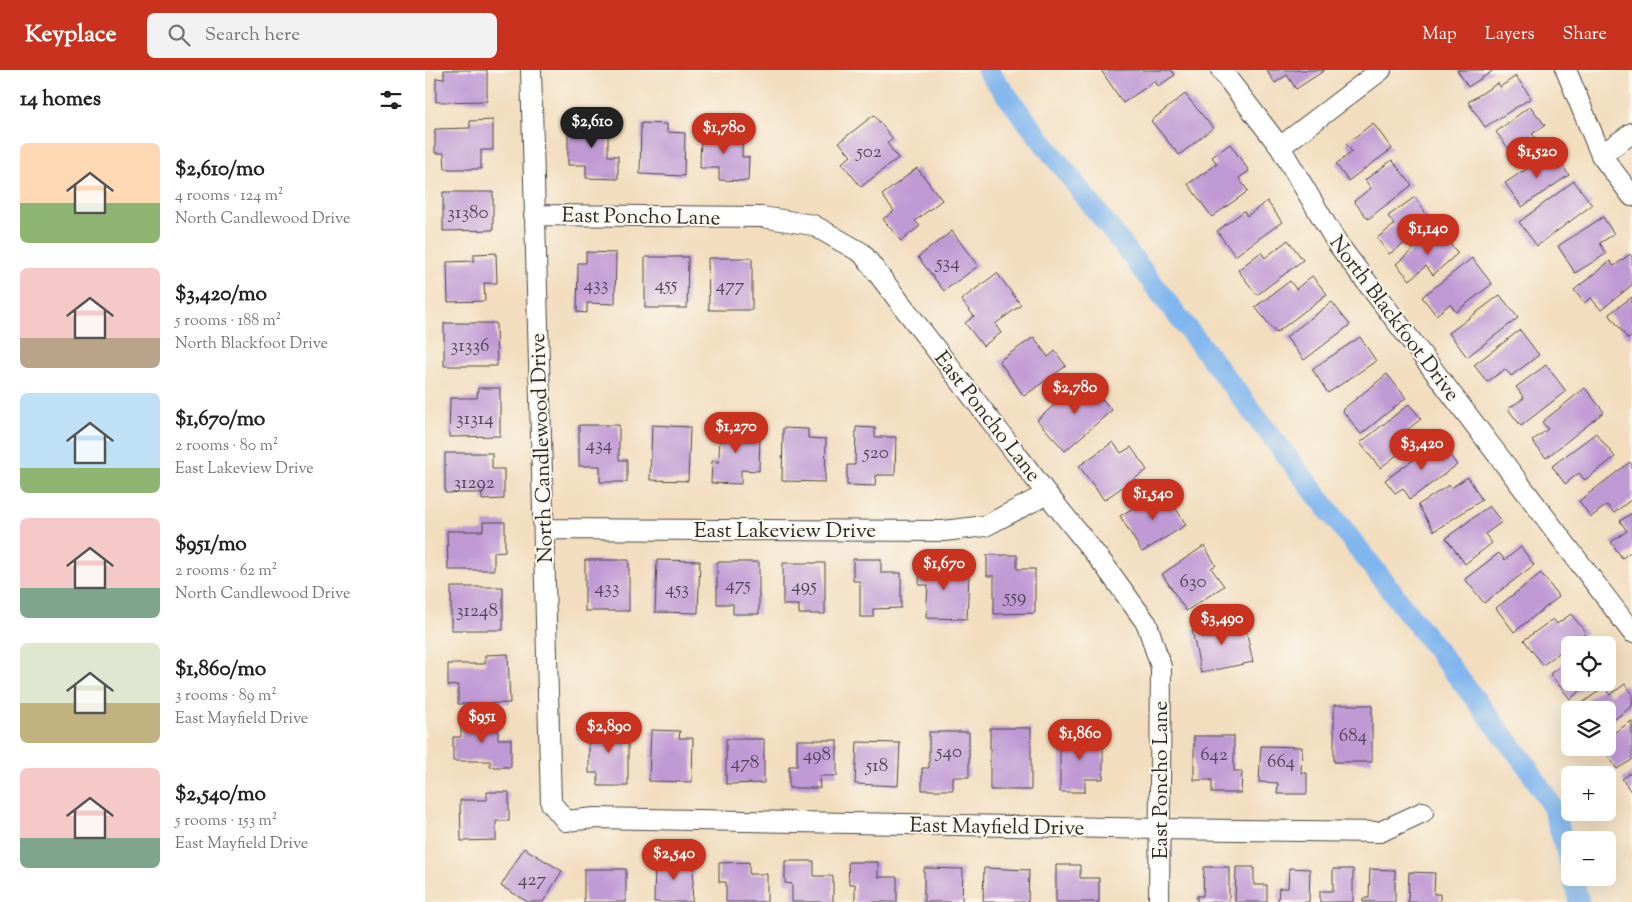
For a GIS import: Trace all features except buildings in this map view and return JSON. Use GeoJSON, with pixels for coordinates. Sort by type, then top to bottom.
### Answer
{"type":"FeatureCollection","features":[{"type":"Feature","properties":{"kind":"street","name":"North Candlewood Drive"},"geometry":{"type":"LineString","coordinates":[[531,70],[551,803],[566,821]]}},
{"type":"Feature","properties":{"kind":"street","name":"North Blackfoot Drive"},"geometry":{"type":"LineString","coordinates":[[1221,70],[1280,147],[1337,243],[1632,632]]}},
{"type":"Feature","properties":{"kind":"street"},"geometry":{"type":"LineString","coordinates":[[1280,147],[1381,70]]}},
{"type":"Feature","properties":{"kind":"street"},"geometry":{"type":"LineString","coordinates":[[1566,70],[1601,156],[1632,196]]}},
{"type":"Feature","properties":{"kind":"street"},"geometry":{"type":"LineString","coordinates":[[1601,156],[1632,133]]}},
{"type":"Feature","properties":{"kind":"street","name":"East Poncho Lane"},"geometry":{"type":"LineString","coordinates":[[534,214],[762,217],[813,225],[862,253],[1047,494],[1105,566],[1147,624],[1161,667],[1159,902]]}},
{"type":"Feature","properties":{"kind":"street","name":"East Lakeview Drive"},"geometry":{"type":"LineString","coordinates":[[544,529],[944,531],[985,526],[1047,494]]}},
{"type":"Feature","properties":{"kind":"street","name":"East Mayfield Drive"},"geometry":{"type":"LineString","coordinates":[[566,821],[595,818],[1380,832],[1423,812]]}},
{"type":"Feature","properties":{"kind":"waterway"},"geometry":{"type":"LineString","coordinates":[[987,70],[1527,766],[1553,808],[1561,834]]}},
{"type":"Feature","properties":{"kind":"waterway"},"geometry":{"type":"LineString","coordinates":[[1575,886],[1579,902]]}}]}
